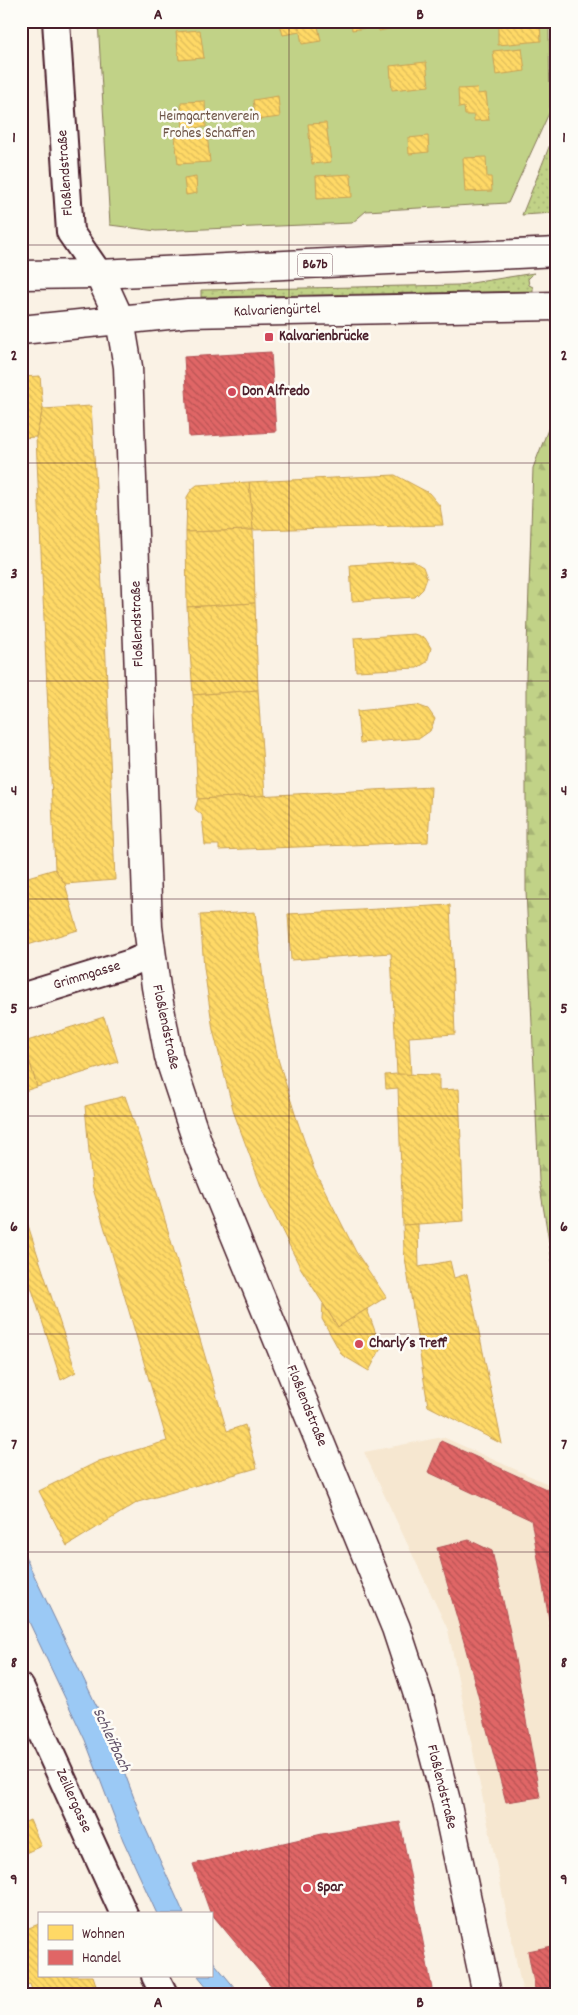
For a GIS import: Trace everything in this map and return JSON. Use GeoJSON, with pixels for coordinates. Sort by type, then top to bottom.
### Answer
{"type":"FeatureCollection","features":[{"type":"Feature","properties":{"kind":"main road","name":"B67b"},"geometry":{"type":"LineString","coordinates":[[21,275],[99,274],[544,253]]}},
{"type":"Feature","properties":{"kind":"main road","name":"Floßlendstraße"},"geometry":{"type":"LineString","coordinates":[[99,274],[120,320],[128,367],[147,908],[151,954],[169,1057],[199,1147],[396,1628],[418,1698],[446,1801],[487,1994]]}},
{"type":"Feature","properties":{"kind":"main road","name":"Kalvariengürtel"},"geometry":{"type":"LineString","coordinates":[[21,330],[188,313],[545,307]]}},
{"type":"Feature","properties":{"kind":"street","name":"Floßlendstraße"},"geometry":{"type":"LineString","coordinates":[[56,21],[70,232],[99,274]]}},
{"type":"Feature","properties":{"kind":"street","name":"Grimmgasse"},"geometry":{"type":"LineString","coordinates":[[21,997],[131,963],[151,954]]}},
{"type":"Feature","properties":{"kind":"street","name":"Zeillergasse"},"geometry":{"type":"LineString","coordinates":[[21,1688],[123,1912]]}},
{"type":"Feature","properties":{"kind":"street"},"geometry":{"type":"LineString","coordinates":[[156,1978],[164,1994]]}},
{"type":"Feature","properties":{"kind":"shaded area"},"geometry":{"type":"Polygon","coordinates":[[[443,1437],[557,1488],[557,1994],[523,1994],[448,1630],[364,1452],[443,1437]]]}},
{"type":"Feature","properties":{"kind":"green space","name":"Heimgartenverein Frohes Schaffen"},"geometry":{"type":"Polygon","coordinates":[[[98,21],[549,21],[550,111],[508,203],[366,211],[352,223],[156,231],[110,225],[98,21]]]}},
{"type":"Feature","properties":{"kind":"green space"},"geometry":{"type":"Polygon","coordinates":[[[555,132],[557,134],[554,213],[522,215],[555,132]]]}},
{"type":"Feature","properties":{"kind":"green space"},"geometry":{"type":"Polygon","coordinates":[[[534,273],[528,279],[529,285],[533,287],[533,291],[201,297],[201,290],[459,285],[534,273]]]}},
{"type":"Feature","properties":{"kind":"green space"},"geometry":{"type":"Polygon","coordinates":[[[557,399],[557,1290],[539,1181],[526,890],[526,677],[533,468],[554,414],[557,399]]]}},
{"type":"Feature","properties":{"kind":"water","name":"Schleifbach"},"geometry":{"type":"Polygon","coordinates":[[[21,1548],[111,1736],[144,1825],[183,1912],[156,1912],[123,1840],[85,1740],[21,1605],[21,1548]]]}},
{"type":"Feature","properties":{"kind":"water"},"geometry":{"type":"Polygon","coordinates":[[[212,1960],[240,1994],[212,1993],[200,1978],[212,1978],[212,1960]]]}},
{"type":"Feature","properties":{"kind":"building: Wohnen"},"geometry":{"type":"Polygon","coordinates":[[[175,21],[187,21],[188,27],[176,28],[175,21]]]}},
{"type":"Feature","properties":{"kind":"building: Wohnen"},"geometry":{"type":"Polygon","coordinates":[[[279,21],[298,21],[300,32],[283,35],[279,21]]]}},
{"type":"Feature","properties":{"kind":"building: Wohnen"},"geometry":{"type":"Polygon","coordinates":[[[317,21],[321,41],[302,44],[298,22],[317,21]]]}},
{"type":"Feature","properties":{"kind":"building: Wohnen"},"geometry":{"type":"Polygon","coordinates":[[[351,21],[373,21],[373,27],[352,30],[351,21]]]}},
{"type":"Feature","properties":{"kind":"building: Wohnen"},"geometry":{"type":"Polygon","coordinates":[[[377,21],[393,21],[394,28],[379,31],[377,21]]]}},
{"type":"Feature","properties":{"kind":"building: Wohnen"},"geometry":{"type":"Polygon","coordinates":[[[498,21],[540,21],[541,41],[498,45],[498,21]]]}},
{"type":"Feature","properties":{"kind":"building: Wohnen"},"geometry":{"type":"Polygon","coordinates":[[[200,30],[204,58],[179,60],[176,32],[200,30]]]}},
{"type":"Feature","properties":{"kind":"building: Wohnen"},"geometry":{"type":"Polygon","coordinates":[[[522,48],[525,71],[496,75],[493,51],[522,48]]]}},
{"type":"Feature","properties":{"kind":"building: Wohnen"},"geometry":{"type":"Polygon","coordinates":[[[426,62],[429,86],[392,90],[390,66],[426,62]]]}},
{"type":"Feature","properties":{"kind":"building: Wohnen"},"geometry":{"type":"Polygon","coordinates":[[[21,81],[25,159],[21,159],[21,81]]]}},
{"type":"Feature","properties":{"kind":"building: Wohnen"},"geometry":{"type":"Polygon","coordinates":[[[477,88],[478,94],[486,93],[489,120],[474,121],[474,115],[465,115],[464,107],[459,108],[458,89],[477,88]]]}},
{"type":"Feature","properties":{"kind":"building: Wohnen"},"geometry":{"type":"Polygon","coordinates":[[[278,96],[280,117],[256,120],[253,100],[278,96]]]}},
{"type":"Feature","properties":{"kind":"building: Wohnen"},"geometry":{"type":"Polygon","coordinates":[[[205,101],[206,127],[183,128],[181,102],[205,101]]]}},
{"type":"Feature","properties":{"kind":"building: Wohnen"},"geometry":{"type":"Polygon","coordinates":[[[326,123],[331,162],[312,164],[308,124],[326,123]]]}},
{"type":"Feature","properties":{"kind":"building: Wohnen"},"geometry":{"type":"Polygon","coordinates":[[[207,134],[210,162],[178,164],[175,137],[207,134]]]}},
{"type":"Feature","properties":{"kind":"building: Wohnen"},"geometry":{"type":"Polygon","coordinates":[[[428,136],[429,152],[409,154],[408,138],[428,136]]]}},
{"type":"Feature","properties":{"kind":"building: Wohnen"},"geometry":{"type":"Polygon","coordinates":[[[486,157],[487,177],[491,177],[492,191],[465,192],[463,158],[486,157]]]}},
{"type":"Feature","properties":{"kind":"building: Wohnen"},"geometry":{"type":"Polygon","coordinates":[[[351,174],[352,197],[317,199],[316,176],[351,174]]]}},
{"type":"Feature","properties":{"kind":"building: Wohnen"},"geometry":{"type":"Polygon","coordinates":[[[196,177],[197,193],[186,195],[184,179],[196,177]]]}},
{"type":"Feature","properties":{"kind":"building: Wohnen"},"geometry":{"type":"Polygon","coordinates":[[[40,376],[43,409],[36,437],[21,438],[21,377],[40,376]]]}},
{"type":"Feature","properties":{"kind":"building: Wohnen"},"geometry":{"type":"Polygon","coordinates":[[[91,406],[105,636],[115,880],[65,884],[55,869],[36,437],[43,409],[91,406]]]}},
{"type":"Feature","properties":{"kind":"building: Wohnen"},"geometry":{"type":"Polygon","coordinates":[[[395,475],[429,493],[440,506],[443,525],[253,530],[249,482],[395,475]]]}},
{"type":"Feature","properties":{"kind":"building: Wohnen"},"geometry":{"type":"Polygon","coordinates":[[[249,482],[253,530],[186,532],[187,497],[197,485],[249,482]]]}},
{"type":"Feature","properties":{"kind":"building: Wohnen"},"geometry":{"type":"Polygon","coordinates":[[[253,530],[255,603],[187,607],[186,532],[253,530]]]}},
{"type":"Feature","properties":{"kind":"building: Wohnen"},"geometry":{"type":"Polygon","coordinates":[[[413,561],[423,567],[427,578],[423,589],[415,597],[352,601],[350,565],[413,561]]]}},
{"type":"Feature","properties":{"kind":"building: Wohnen"},"geometry":{"type":"Polygon","coordinates":[[[255,603],[258,690],[193,695],[187,607],[255,603]]]}},
{"type":"Feature","properties":{"kind":"building: Wohnen"},"geometry":{"type":"Polygon","coordinates":[[[414,634],[425,638],[431,648],[427,662],[417,668],[356,671],[354,638],[414,634]]]}},
{"type":"Feature","properties":{"kind":"building: Wohnen"},"geometry":{"type":"Polygon","coordinates":[[[258,690],[265,796],[198,799],[193,695],[258,690]]]}},
{"type":"Feature","properties":{"kind":"building: Wohnen"},"geometry":{"type":"Polygon","coordinates":[[[417,705],[428,709],[435,719],[430,731],[420,738],[360,743],[357,711],[417,705]]]}},
{"type":"Feature","properties":{"kind":"building: Wohnen"},"geometry":{"type":"Polygon","coordinates":[[[431,787],[428,842],[219,850],[219,845],[205,845],[202,815],[195,809],[198,799],[431,787]]]}},
{"type":"Feature","properties":{"kind":"building: Wohnen"},"geometry":{"type":"Polygon","coordinates":[[[55,869],[65,884],[78,930],[21,947],[21,879],[55,869]]]}},
{"type":"Feature","properties":{"kind":"building: Wohnen"},"geometry":{"type":"Polygon","coordinates":[[[450,905],[455,1034],[409,1037],[411,1076],[397,1074],[391,953],[291,960],[288,914],[450,905]]]}},
{"type":"Feature","properties":{"kind":"building: Wohnen"},"geometry":{"type":"Polygon","coordinates":[[[255,912],[265,995],[278,1059],[296,1117],[314,1169],[356,1252],[386,1297],[338,1327],[300,1267],[264,1194],[234,1113],[213,1030],[204,968],[200,915],[255,912]]]}},
{"type":"Feature","properties":{"kind":"building: Wohnen"},"geometry":{"type":"Polygon","coordinates":[[[104,1017],[118,1062],[37,1087],[24,1042],[104,1017]]]}},
{"type":"Feature","properties":{"kind":"building: Wohnen"},"geometry":{"type":"Polygon","coordinates":[[[24,1042],[37,1087],[21,1092],[21,1043],[24,1042]]]}},
{"type":"Feature","properties":{"kind":"building: Wohnen"},"geometry":{"type":"Polygon","coordinates":[[[385,1075],[439,1075],[439,1090],[459,1089],[464,1221],[403,1225],[398,1088],[386,1089],[385,1075]]]}},
{"type":"Feature","properties":{"kind":"building: Wohnen"},"geometry":{"type":"Polygon","coordinates":[[[125,1096],[149,1166],[227,1431],[245,1425],[257,1468],[138,1502],[67,1546],[39,1491],[99,1461],[167,1441],[92,1185],[85,1106],[125,1096]]]}},
{"type":"Feature","properties":{"kind":"building: Wohnen"},"geometry":{"type":"Polygon","coordinates":[[[21,1204],[76,1372],[61,1380],[21,1255],[21,1204]]]}},
{"type":"Feature","properties":{"kind":"building: Wohnen"},"geometry":{"type":"Polygon","coordinates":[[[418,1224],[419,1267],[450,1261],[454,1278],[467,1274],[502,1444],[428,1406],[404,1251],[403,1225],[418,1224]]]}},
{"type":"Feature","properties":{"kind":"building: Wohnen"},"geometry":{"type":"Polygon","coordinates":[[[323,1304],[338,1327],[367,1309],[381,1348],[369,1371],[342,1355],[322,1319],[323,1304]]]}},
{"type":"Feature","properties":{"kind":"building: Wohnen"},"geometry":{"type":"Polygon","coordinates":[[[30,1820],[41,1846],[21,1855],[21,1824],[30,1820]]]}},
{"type":"Feature","properties":{"kind":"building: Wohnen"},"geometry":{"type":"Polygon","coordinates":[[[38,1924],[38,1978],[94,1978],[99,1994],[33,1994],[30,1984],[21,1987],[21,1931],[38,1924]]]}},
{"type":"Feature","properties":{"kind":"building: Handel"},"geometry":{"type":"Polygon","coordinates":[[[271,352],[276,432],[189,437],[184,357],[271,352]]]}},
{"type":"Feature","properties":{"kind":"building: Handel"},"geometry":{"type":"Polygon","coordinates":[[[441,1441],[557,1494],[557,1663],[531,1520],[428,1472],[441,1441]]]}},
{"type":"Feature","properties":{"kind":"building: Handel"},"geometry":{"type":"Polygon","coordinates":[[[469,1540],[492,1551],[510,1632],[540,1797],[506,1802],[437,1548],[469,1540]]]}},
{"type":"Feature","properties":{"kind":"building: Handel","name":"Spar"},"geometry":{"type":"Polygon","coordinates":[[[400,1822],[433,1994],[278,1994],[212,1914],[212,1912],[210,1912],[193,1864],[322,1834],[400,1822]]]}},
{"type":"Feature","properties":{"kind":"building: Handel"},"geometry":{"type":"Polygon","coordinates":[[[557,1945],[557,1994],[536,1994],[528,1951],[557,1945]]]}},
{"type":"Feature","properties":{"kind":"place","name":"Kalvarienbrücke"},"geometry":{"type":"Point","coordinates":[269,337]}},
{"type":"Feature","properties":{"kind":"place","name":"Don Alfredo"},"geometry":{"type":"Point","coordinates":[232,392]}},
{"type":"Feature","properties":{"kind":"place","name":"Charly´s Treff"},"geometry":{"type":"Point","coordinates":[359,1344]}},
{"type":"Feature","properties":{"kind":"place","name":"Spar"},"geometry":{"type":"Point","coordinates":[307,1888]}}]}
